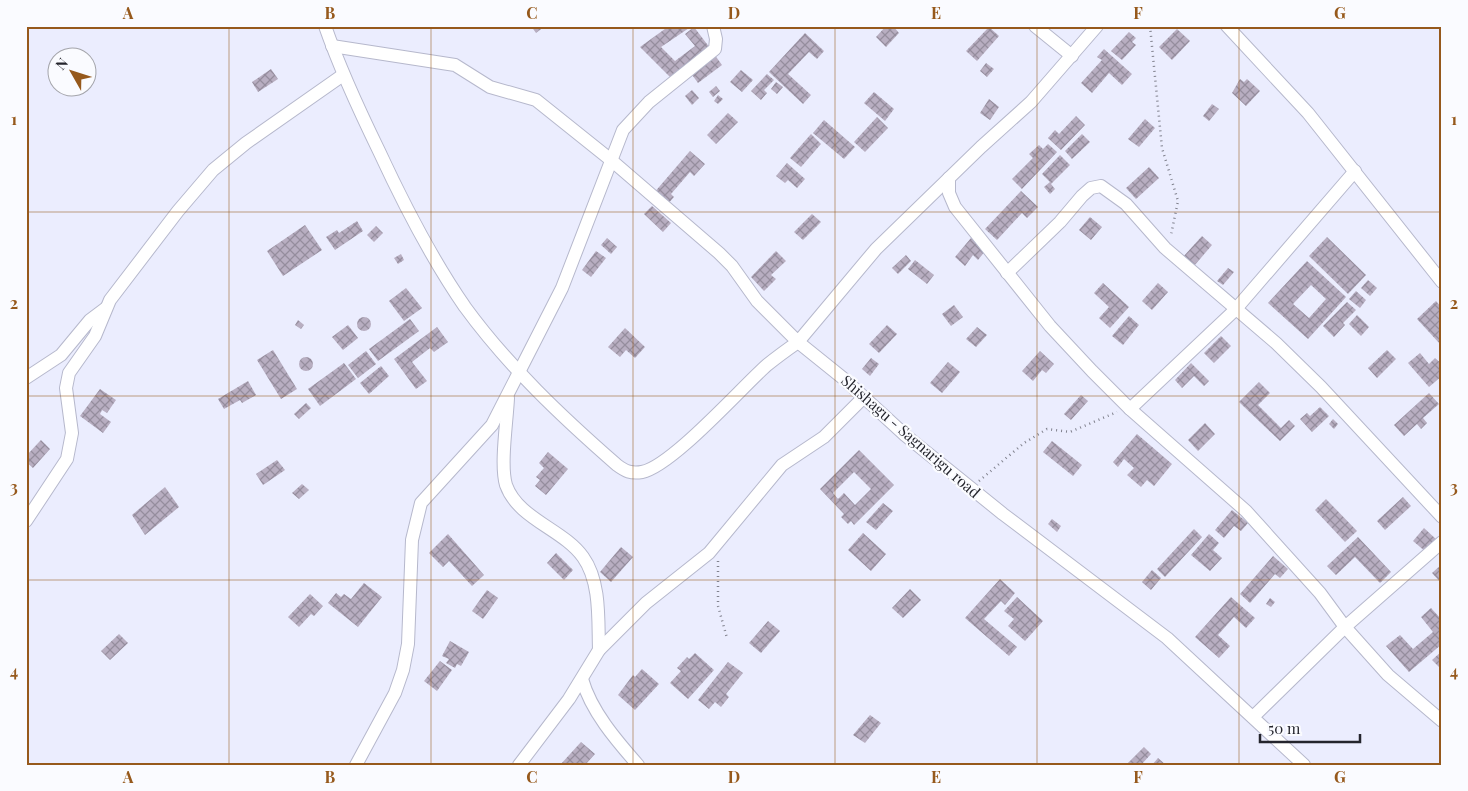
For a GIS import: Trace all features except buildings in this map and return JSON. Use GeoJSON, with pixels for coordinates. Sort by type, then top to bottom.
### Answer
{"type":"FeatureCollection","features":[{"type":"Feature","properties":{"kind":"street"},"geometry":{"type":"LineString","coordinates":[[325,26],[343,75],[402,200],[442,272],[466,308],[519,372],[616,465],[626,471],[644,472],[675,451],[767,365],[798,342],[876,249],[949,178],[1032,102],[1097,26]]}},
{"type":"Feature","properties":{"kind":"street"},"geometry":{"type":"LineString","coordinates":[[356,765],[395,693],[403,670],[408,644],[412,540],[421,503],[492,425],[562,288],[623,130],[630,120],[649,102],[715,49],[716,39],[713,26]]}},
{"type":"Feature","properties":{"kind":"street"},"geometry":{"type":"LineString","coordinates":[[1035,26],[1072,56]]}},
{"type":"Feature","properties":{"kind":"street"},"geometry":{"type":"LineString","coordinates":[[1227,26],[1308,113],[1442,282]]}},
{"type":"Feature","properties":{"kind":"street","name":"Shishagu - Sagnarigu road"},"geometry":{"type":"LineString","coordinates":[[332,46],[454,65],[490,87],[536,100],[611,160],[719,253],[732,266],[757,301],[798,342],[864,397],[905,435],[971,488],[1168,638],[1304,765]]}},
{"type":"Feature","properties":{"kind":"street"},"geometry":{"type":"LineString","coordinates":[[26,521],[67,459],[72,433],[66,388],[69,374],[95,336],[110,300],[178,211],[213,170],[246,143],[343,75]]}},
{"type":"Feature","properties":{"kind":"street"},"geometry":{"type":"LineString","coordinates":[[1130,409],[1235,310],[1354,171]]}},
{"type":"Feature","properties":{"kind":"street"},"geometry":{"type":"LineString","coordinates":[[949,178],[950,193],[955,207],[989,247],[1007,273],[1050,326],[1130,409],[1246,511],[1320,593],[1346,627],[1388,675],[1442,721]]}},
{"type":"Feature","properties":{"kind":"street"},"geometry":{"type":"LineString","coordinates":[[1007,273],[1060,222],[1082,196],[1091,188],[1101,186],[1126,204],[1165,248],[1235,310],[1276,343],[1321,387],[1442,517]]}},
{"type":"Feature","properties":{"kind":"street"},"geometry":{"type":"LineString","coordinates":[[26,378],[61,355],[90,320],[106,308]]}},
{"type":"Feature","properties":{"kind":"street"},"geometry":{"type":"LineString","coordinates":[[508,395],[503,463],[506,484],[515,499],[537,521],[563,538],[584,558],[593,581],[598,613],[599,650]]}},
{"type":"Feature","properties":{"kind":"street"},"geometry":{"type":"LineString","coordinates":[[519,765],[582,679],[599,650],[646,602],[709,552],[782,465],[824,437],[864,397]]}},
{"type":"Feature","properties":{"kind":"street"},"geometry":{"type":"LineString","coordinates":[[1253,717],[1346,627],[1442,542]]}},
{"type":"Feature","properties":{"kind":"street"},"geometry":{"type":"LineString","coordinates":[[582,679],[590,701],[613,735],[638,765]]}},
{"type":"Feature","properties":{"kind":"path"},"geometry":{"type":"LineString","coordinates":[[1150,26],[1162,148],[1178,202],[1172,234],[1165,248]]}},
{"type":"Feature","properties":{"kind":"path"},"geometry":{"type":"LineString","coordinates":[[971,488],[1024,443],[1047,429],[1070,432],[1109,415],[1130,409]]}},
{"type":"Feature","properties":{"kind":"path"},"geometry":{"type":"LineString","coordinates":[[718,542],[718,606],[727,638]]}}]}
